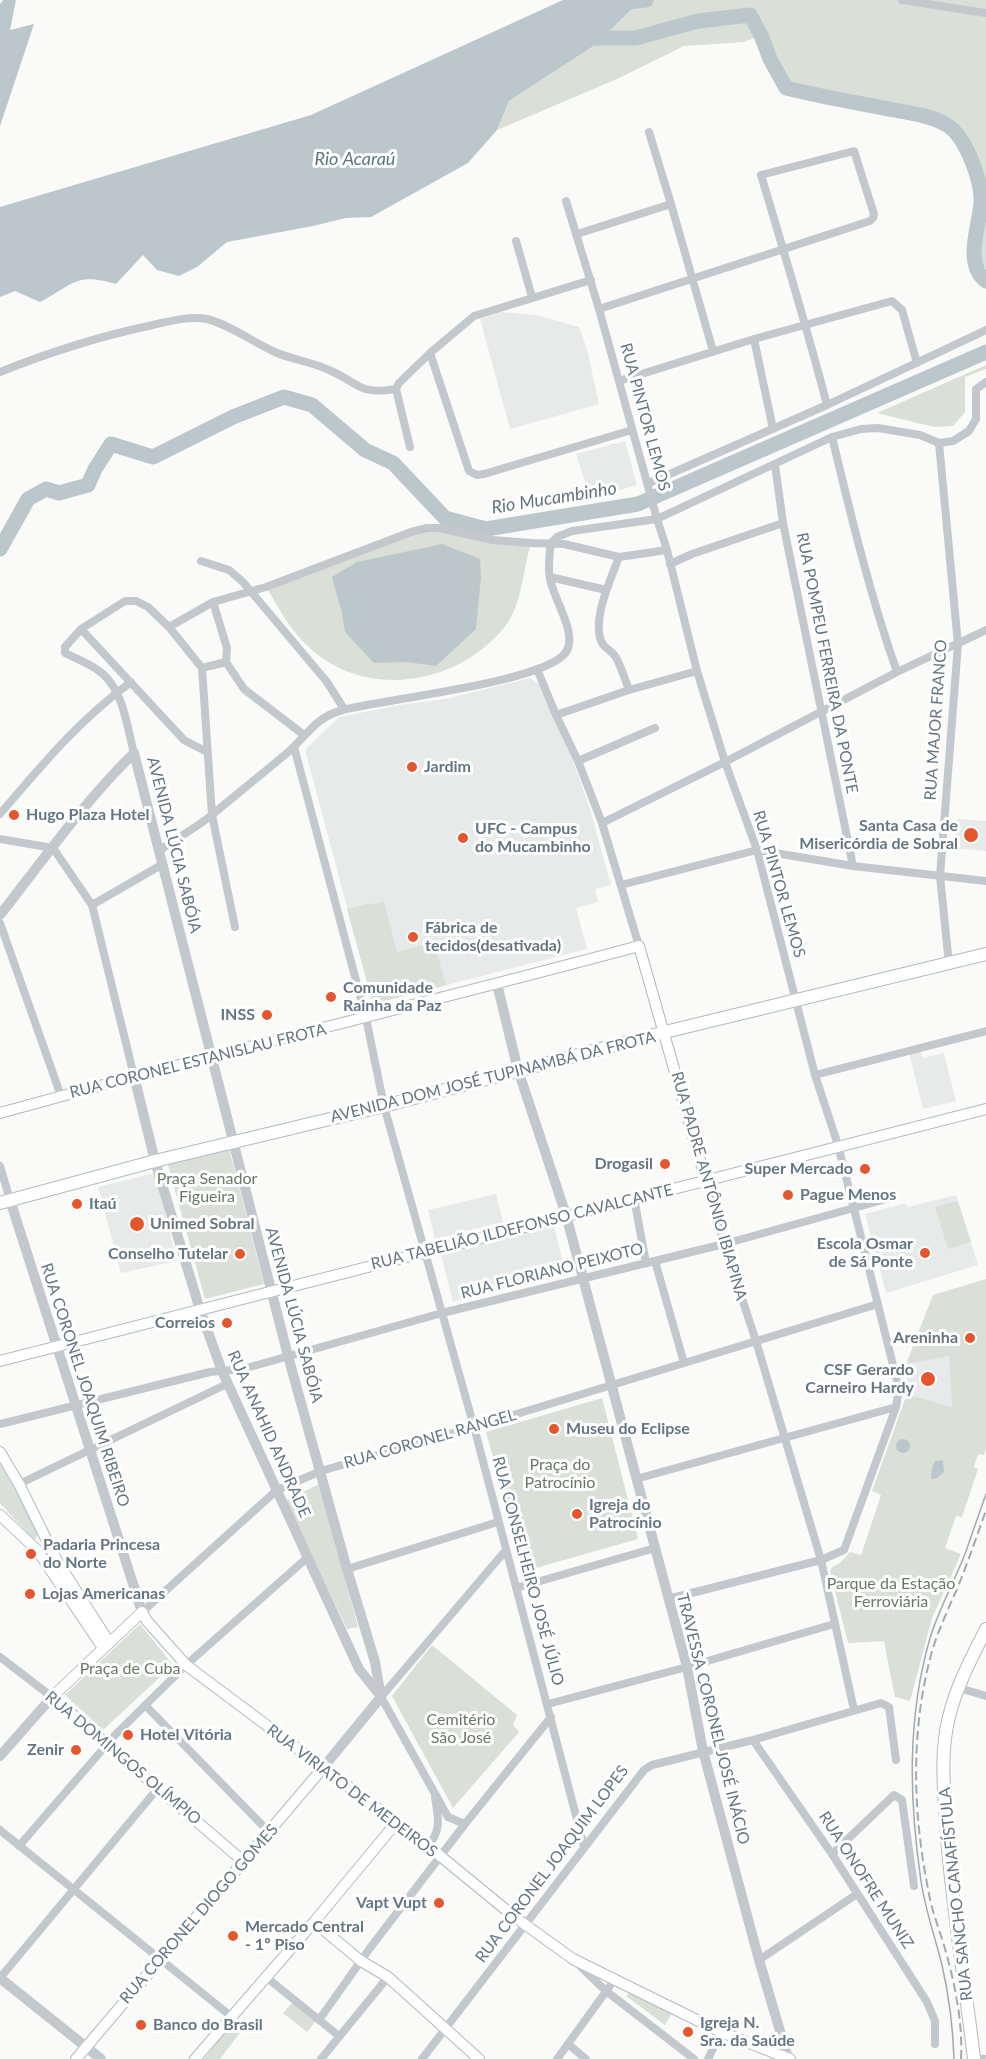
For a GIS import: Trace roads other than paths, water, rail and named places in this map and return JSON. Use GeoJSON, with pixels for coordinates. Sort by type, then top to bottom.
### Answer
{"type":"FeatureCollection","features":[{"type":"Feature","properties":{"kind":"main road","name":"RUA CORONEL ESTANISLAU FROTA"},"geometry":{"type":"LineString","coordinates":[[0,1113],[639,945]]}},
{"type":"Feature","properties":{"kind":"main road","name":"RUA PADRE ANTÔNIO IBIAPINA"},"geometry":{"type":"LineString","coordinates":[[639,945],[706,1181]]}},
{"type":"Feature","properties":{"kind":"main road","name":"AVENIDA DOM JOSÉ TUPINAMBÁ DA FROTA"},"geometry":{"type":"LineString","coordinates":[[5,1202],[155,1161],[384,1106],[665,1032],[797,1002],[986,954]]}},
{"type":"Feature","properties":{"kind":"main road","name":"RUA TABELIÃO ILDEFONSO CAVALCANTE"},"geometry":{"type":"LineString","coordinates":[[0,1361],[986,1109]]}},
{"type":"Feature","properties":{"kind":"main road"},"geometry":{"type":"LineString","coordinates":[[0,1452],[20,1484],[57,1561],[106,1645]]}},
{"type":"Feature","properties":{"kind":"main road"},"geometry":{"type":"LineString","coordinates":[[0,1515],[37,1550],[106,1645]]}},
{"type":"Feature","properties":{"kind":"main road","name":"RUA CORONEL RANGEL"},"geometry":{"type":"LineString","coordinates":[[52,1697],[142,1612]]}},
{"type":"Feature","properties":{"kind":"main road","name":"RUA VIRIATO DE MEDEIROS"},"geometry":{"type":"LineString","coordinates":[[142,1612],[154,1630],[186,1665],[428,1846],[525,1924],[573,1959],[721,2032],[789,2059]]}},
{"type":"Feature","properties":{"kind":"main road","name":"RUA SANCHO CANAFÍSTULA"},"geometry":{"type":"LineString","coordinates":[[974,2059],[947,1846],[943,1793],[949,1717],[959,1688],[986,1629]]}},
{"type":"Feature","properties":{"kind":"main road","name":"RUA DOMINGOS OLÍMPIO"},"geometry":{"type":"LineString","coordinates":[[52,1697],[244,1862]]}},
{"type":"Feature","properties":{"kind":"main road","name":"RUA CORONEL DIOGO GOMES"},"geometry":{"type":"LineString","coordinates":[[76,2059],[322,1768]]}},
{"type":"Feature","properties":{"kind":"main road"},"geometry":{"type":"LineString","coordinates":[[195,2059],[396,1823]]}},
{"type":"Feature","properties":{"kind":"main road"},"geometry":{"type":"LineString","coordinates":[[314,1922],[361,1961],[388,1977],[479,2059]]}},
{"type":"Feature","properties":{"kind":"street"},"geometry":{"type":"LineString","coordinates":[[902,0],[986,13]]}},
{"type":"Feature","properties":{"kind":"street"},"geometry":{"type":"LineString","coordinates":[[649,132],[713,351]]}},
{"type":"Feature","properties":{"kind":"street"},"geometry":{"type":"LineString","coordinates":[[599,309],[783,248],[870,221],[873,218],[854,151],[761,175],[783,248],[806,324],[827,405]]}},
{"type":"Feature","properties":{"kind":"street","name":"RUA PINTOR LEMOS"},"geometry":{"type":"LineString","coordinates":[[566,201],[620,381],[698,671],[725,762],[757,850],[815,1075],[838,1145],[899,1389],[896,1407],[847,1545],[839,1553],[821,1560],[668,1599]]}},
{"type":"Feature","properties":{"kind":"street"},"geometry":{"type":"LineString","coordinates":[[577,234],[671,204]]}},
{"type":"Feature","properties":{"kind":"street"},"geometry":{"type":"LineString","coordinates":[[516,241],[532,297]]}},
{"type":"Feature","properties":{"kind":"street"},"geometry":{"type":"LineString","coordinates":[[410,447],[396,389],[399,383],[430,353],[474,316],[591,280]]}},
{"type":"Feature","properties":{"kind":"street"},"geometry":{"type":"LineString","coordinates":[[620,381],[713,351],[892,301],[902,310],[917,363]]}},
{"type":"Feature","properties":{"kind":"street"},"geometry":{"type":"LineString","coordinates":[[0,372],[46,354],[119,332],[199,318],[214,321],[278,354],[333,371],[361,389],[378,392],[396,389]]}},
{"type":"Feature","properties":{"kind":"street"},"geometry":{"type":"LineString","coordinates":[[648,487],[986,330]]}},
{"type":"Feature","properties":{"kind":"street"},"geometry":{"type":"LineString","coordinates":[[754,339],[773,429]]}},
{"type":"Feature","properties":{"kind":"street"},"geometry":{"type":"LineString","coordinates":[[430,353],[470,471],[477,475],[632,430]]}},
{"type":"Feature","properties":{"kind":"street"},"geometry":{"type":"LineString","coordinates":[[160,850],[212,815],[294,747],[303,735],[323,717],[344,709],[436,694],[537,669],[555,663],[564,656],[571,639],[550,577],[551,543],[557,537],[572,531],[657,519],[832,437],[861,429],[920,435],[939,442],[952,441],[969,431],[976,419],[976,389],[986,382]]}},
{"type":"Feature","properties":{"kind":"street"},"geometry":{"type":"LineString","coordinates":[[832,437],[862,559],[897,672]]}},
{"type":"Feature","properties":{"kind":"street","name":"RUA MAJOR FRANCO"},"geometry":{"type":"LineString","coordinates":[[939,442],[958,644],[940,876],[949,964]]}},
{"type":"Feature","properties":{"kind":"street","name":"RUA POMPEU FERREIRA DA PONTE"},"geometry":{"type":"LineString","coordinates":[[775,465],[783,523],[853,866]]}},
{"type":"Feature","properties":{"kind":"street"},"geometry":{"type":"LineString","coordinates":[[670,564],[692,554],[783,523]]}},
{"type":"Feature","properties":{"kind":"street"},"geometry":{"type":"LineString","coordinates":[[169,627],[213,603],[251,592],[427,528],[446,529],[493,540],[564,544],[619,557],[667,550]]}},
{"type":"Feature","properties":{"kind":"street"},"geometry":{"type":"LineString","coordinates":[[619,557],[606,590],[599,620],[599,636],[606,650],[615,656],[629,690]]}},
{"type":"Feature","properties":{"kind":"street"},"geometry":{"type":"LineString","coordinates":[[201,561],[229,570],[243,582],[327,682],[344,709]]}},
{"type":"Feature","properties":{"kind":"street"},"geometry":{"type":"LineString","coordinates":[[550,577],[606,590]]}},
{"type":"Feature","properties":{"kind":"street"},"geometry":{"type":"LineString","coordinates":[[207,752],[184,740],[81,629],[125,601],[136,601],[148,607],[169,627],[202,668],[212,815],[235,927]]}},
{"type":"Feature","properties":{"kind":"street"},"geometry":{"type":"LineString","coordinates":[[213,603],[227,648],[226,662],[244,689],[265,703],[303,735]]}},
{"type":"Feature","properties":{"kind":"street","name":"AVENIDA LÚCIA SABÓIA"},"geometry":{"type":"LineString","coordinates":[[81,629],[65,646],[65,653],[102,673],[117,692],[160,850],[232,1143],[288,1356],[375,1662],[381,1697],[448,1817],[465,1824]]}},
{"type":"Feature","properties":{"kind":"street"},"geometry":{"type":"LineString","coordinates":[[602,823],[897,672],[986,630]]}},
{"type":"Feature","properties":{"kind":"street"},"geometry":{"type":"LineString","coordinates":[[202,668],[226,662]]}},
{"type":"Feature","properties":{"kind":"street","name":"RUA PADRE ANTÔNIO IBIAPINA"},"geometry":{"type":"LineString","coordinates":[[537,669],[578,760],[602,823],[639,945]]}},
{"type":"Feature","properties":{"kind":"street"},"geometry":{"type":"LineString","coordinates":[[556,715],[629,690],[698,671]]}},
{"type":"Feature","properties":{"kind":"street"},"geometry":{"type":"LineString","coordinates":[[0,814],[91,712],[131,682]]}},
{"type":"Feature","properties":{"kind":"street"},"geometry":{"type":"LineString","coordinates":[[578,760],[655,728]]}},
{"type":"Feature","properties":{"kind":"street","name":"RUA CONSELHEIRO JOSÉ JÚLIO"},"geometry":{"type":"LineString","coordinates":[[294,747],[366,1018],[384,1106],[474,1426],[584,1846]]}},
{"type":"Feature","properties":{"kind":"street"},"geometry":{"type":"LineString","coordinates":[[0,915],[113,773],[134,753]]}},
{"type":"Feature","properties":{"kind":"street"},"geometry":{"type":"LineString","coordinates":[[0,839],[53,848]]}},
{"type":"Feature","properties":{"kind":"street","name":"RUA ANAHID ANDRADE"},"geometry":{"type":"LineString","coordinates":[[53,848],[92,905],[155,1161],[200,1310],[227,1384],[359,1669],[381,1697]]}},
{"type":"Feature","properties":{"kind":"street"},"geometry":{"type":"LineString","coordinates":[[621,885],[757,850],[853,866],[986,881]]}},
{"type":"Feature","properties":{"kind":"street"},"geometry":{"type":"LineString","coordinates":[[92,905],[163,864]]}},
{"type":"Feature","properties":{"kind":"street"},"geometry":{"type":"LineString","coordinates":[[0,923],[62,1096]]}},
{"type":"Feature","properties":{"kind":"street","name":"TRAVESSA CORONEL JOSÉ INÁCIO"},"geometry":{"type":"LineString","coordinates":[[497,984],[518,1071],[566,1215],[687,1667],[703,1751],[759,1959],[789,2059]]}},
{"type":"Feature","properties":{"kind":"street"},"geometry":{"type":"LineString","coordinates":[[815,1075],[986,1031]]}},
{"type":"Feature","properties":{"kind":"street","name":"RUA CORONEL JOAQUIM RIBEIRO"},"geometry":{"type":"LineString","coordinates":[[0,1166],[5,1202],[58,1347],[142,1612]]}},
{"type":"Feature","properties":{"kind":"street","name":"RUA PADRE ANTÔNIO IBIAPINA"},"geometry":{"type":"LineString","coordinates":[[706,1181],[821,1560],[854,1710]]}},
{"type":"Feature","properties":{"kind":"street"},"geometry":{"type":"LineString","coordinates":[[634,1198],[650,1262],[684,1363]]}},
{"type":"Feature","properties":{"kind":"street","name":"RUA FLORIANO PEIXOTO"},"geometry":{"type":"LineString","coordinates":[[0,1424],[210,1372],[243,1369],[442,1313],[724,1244],[890,1198]]}},
{"type":"Feature","properties":{"kind":"street","name":"RUA CORONEL RANGEL"},"geometry":{"type":"LineString","coordinates":[[142,1612],[277,1490],[321,1471],[878,1304]]}},
{"type":"Feature","properties":{"kind":"street"},"geometry":{"type":"LineString","coordinates":[[20,1484],[227,1384]]}},
{"type":"Feature","properties":{"kind":"street"},"geometry":{"type":"LineString","coordinates":[[636,1479],[896,1407]]}},
{"type":"Feature","properties":{"kind":"street"},"geometry":{"type":"LineString","coordinates":[[347,1569],[498,1522]]}},
{"type":"Feature","properties":{"kind":"street"},"geometry":{"type":"LineString","coordinates":[[516,1588],[655,1548]]}},
{"type":"Feature","properties":{"kind":"street"},"geometry":{"type":"LineString","coordinates":[[322,1768],[506,1550]]}},
{"type":"Feature","properties":{"kind":"street"},"geometry":{"type":"LineString","coordinates":[[19,1846],[105,1744],[186,1665],[308,1557]]}},
{"type":"Feature","properties":{"kind":"street"},"geometry":{"type":"LineString","coordinates":[[548,1704],[687,1667],[834,1624]]}},
{"type":"Feature","properties":{"kind":"street","name":"RUA DOMINGOS OLÍMPIO"},"geometry":{"type":"LineString","coordinates":[[0,1657],[52,1697]]}},
{"type":"Feature","properties":{"kind":"street"},"geometry":{"type":"LineString","coordinates":[[359,1669],[368,1668],[375,1662]]}},
{"type":"Feature","properties":{"kind":"street"},"geometry":{"type":"LineString","coordinates":[[959,1688],[986,1696]]}},
{"type":"Feature","properties":{"kind":"street"},"geometry":{"type":"LineString","coordinates":[[0,1756],[52,1697]]}},
{"type":"Feature","properties":{"kind":"street","name":"RUA CORONEL JOAQUIM LOPES"},"geometry":{"type":"LineString","coordinates":[[422,2059],[584,1846],[644,1770],[652,1764],[753,1740],[881,1703],[889,1707],[896,1760]]}},
{"type":"Feature","properties":{"kind":"street"},"geometry":{"type":"LineString","coordinates":[[145,1705],[269,1832]]}},
{"type":"Feature","properties":{"kind":"street"},"geometry":{"type":"LineString","coordinates":[[319,2020],[465,1824],[551,1717]]}},
{"type":"Feature","properties":{"kind":"street","name":"RUA ONOFRE MUNIZ"},"geometry":{"type":"LineString","coordinates":[[753,1740],[832,1854],[932,2013],[936,2044]]}},
{"type":"Feature","properties":{"kind":"street"},"geometry":{"type":"LineString","coordinates":[[101,2059],[0,1978],[158,1788]]}},
{"type":"Feature","properties":{"kind":"street","name":"AVENIDA LÚCIA SABÓIA"},"geometry":{"type":"LineString","coordinates":[[428,1846],[436,1836],[439,1825],[434,1790]]}},
{"type":"Feature","properties":{"kind":"street"},"geometry":{"type":"LineString","coordinates":[[832,1854],[894,1795],[902,1800],[914,1886]]}},
{"type":"Feature","properties":{"kind":"street"},"geometry":{"type":"LineString","coordinates":[[0,1830],[232,2017]]}},
{"type":"Feature","properties":{"kind":"street"},"geometry":{"type":"LineString","coordinates":[[759,1959],[857,1894]]}},
{"type":"Feature","properties":{"kind":"street","name":"RUA VIRIATO DE MEDEIROS"},"geometry":{"type":"LineString","coordinates":[[573,1959],[606,1991],[694,2059]]}},
{"type":"Feature","properties":{"kind":"street"},"geometry":{"type":"LineString","coordinates":[[266,1977],[339,2036]]}},
{"type":"Feature","properties":{"kind":"street"},"geometry":{"type":"LineString","coordinates":[[321,2059],[388,1977]]}},
{"type":"Feature","properties":{"kind":"street"},"geometry":{"type":"LineString","coordinates":[[557,2059],[615,1979]]}},
{"type":"Feature","properties":{"kind":"street"},"geometry":{"type":"LineString","coordinates":[[708,2059],[721,2032]]}},
{"type":"Feature","properties":{"kind":"street"},"geometry":{"type":"LineString","coordinates":[[568,2044],[586,2059]]}},
{"type":"Feature","properties":{"kind":"street"},"geometry":{"type":"LineString","coordinates":[[974,2059],[986,2059]]}},
{"type":"Feature","properties":{"kind":"water"},"geometry":{"type":"Polygon","coordinates":[[[3,0],[16,0],[10,30],[34,24],[0,126],[0,4],[3,0]]]}},
{"type":"Feature","properties":{"kind":"water","name":"Rio Acaraú"},"geometry":{"type":"Polygon","coordinates":[[[563,0],[641,0],[595,45],[509,101],[497,130],[468,163],[371,217],[346,218],[227,242],[197,267],[179,276],[157,270],[143,255],[116,284],[92,279],[83,280],[68,285],[40,302],[15,291],[0,297],[0,207],[311,115],[563,0]]]}},
{"type":"Feature","properties":{"kind":"water"},"geometry":{"type":"Polygon","coordinates":[[[442,544],[480,559],[481,576],[476,629],[436,666],[406,662],[374,663],[345,632],[332,577],[357,562],[442,544]]]}},
{"type":"Feature","properties":{"kind":"water"},"geometry":{"type":"Polygon","coordinates":[[[900,1439],[906,1439],[910,1446],[906,1453],[900,1453],[896,1449],[896,1443],[900,1439]]]}},
{"type":"Feature","properties":{"kind":"water"},"geometry":{"type":"Polygon","coordinates":[[[943,1460],[944,1472],[937,1478],[931,1479],[935,1461],[943,1460]]]}},
{"type":"Feature","properties":{"kind":"waterway"},"geometry":{"type":"LineString","coordinates":[[619,3],[646,0]]}},
{"type":"Feature","properties":{"kind":"waterway"},"geometry":{"type":"LineString","coordinates":[[582,38],[636,38],[698,21],[750,15],[786,88],[921,115],[947,125],[966,149],[979,183],[981,202],[974,254],[975,264],[986,281]]}},
{"type":"Feature","properties":{"kind":"waterway","name":"Rio Mucambinho"},"geometry":{"type":"LineString","coordinates":[[0,549],[28,499],[46,489],[59,493],[88,485],[111,444],[153,457],[233,417],[284,397],[312,405],[365,450],[393,463],[445,518],[486,529],[638,504],[986,352]]}},
{"type":"Feature","properties":{"kind":"tram line"},"geometry":{"type":"LineString","coordinates":[[954,2059],[947,1988],[921,1881],[914,1820],[912,1759],[917,1698],[930,1638],[965,1554],[986,1494]]}},
{"type":"Feature","properties":{"kind":"railway"},"geometry":{"type":"LineString","coordinates":[[961,2059],[961,2029],[954,1985],[932,1906],[924,1865],[917,1805],[917,1744],[924,1684],[931,1655],[986,1510]]}},
{"type":"Feature","properties":{"kind":"place","name":"Jardim"},"geometry":{"type":"Point","coordinates":[412,767]}},
{"type":"Feature","properties":{"kind":"place","name":"Hugo Plaza Hotel"},"geometry":{"type":"Point","coordinates":[14,815]}},
{"type":"Feature","properties":{"kind":"place","name":"Santa Casa de Misericórdia de Sobral"},"geometry":{"type":"Point","coordinates":[971,835]}},
{"type":"Feature","properties":{"kind":"place","name":"UFC - Campus do Mucambinho"},"geometry":{"type":"Point","coordinates":[463,838]}},
{"type":"Feature","properties":{"kind":"place","name":"Fábrica de tecidos(desativada)"},"geometry":{"type":"Point","coordinates":[413,937]}},
{"type":"Feature","properties":{"kind":"place","name":"Comunidade Rainha da Paz"},"geometry":{"type":"Point","coordinates":[331,997]}},
{"type":"Feature","properties":{"kind":"place","name":"INSS"},"geometry":{"type":"Point","coordinates":[267,1015]}},
{"type":"Feature","properties":{"kind":"place","name":"Drogasil"},"geometry":{"type":"Point","coordinates":[665,1164]}},
{"type":"Feature","properties":{"kind":"place","name":"Super Mercado"},"geometry":{"type":"Point","coordinates":[865,1169]}},
{"type":"Feature","properties":{"kind":"place","name":"Pague Menos"},"geometry":{"type":"Point","coordinates":[788,1195]}},
{"type":"Feature","properties":{"kind":"place","name":"Itaú"},"geometry":{"type":"Point","coordinates":[77,1204]}},
{"type":"Feature","properties":{"kind":"place","name":"Unimed Sobral"},"geometry":{"type":"Point","coordinates":[137,1224]}},
{"type":"Feature","properties":{"kind":"place","name":"Escola Osmar de Sá Ponte"},"geometry":{"type":"Point","coordinates":[925,1253]}},
{"type":"Feature","properties":{"kind":"place","name":"Conselho Tutelar"},"geometry":{"type":"Point","coordinates":[240,1254]}},
{"type":"Feature","properties":{"kind":"place","name":"Correios"},"geometry":{"type":"Point","coordinates":[227,1323]}},
{"type":"Feature","properties":{"kind":"place","name":"Areninha"},"geometry":{"type":"Point","coordinates":[970,1338]}},
{"type":"Feature","properties":{"kind":"place","name":"CSF Gerardo Carneiro Hardy"},"geometry":{"type":"Point","coordinates":[928,1379]}},
{"type":"Feature","properties":{"kind":"place","name":"Museu do Eclipse"},"geometry":{"type":"Point","coordinates":[554,1429]}},
{"type":"Feature","properties":{"kind":"place","name":"Igreja do Patrocínio"},"geometry":{"type":"Point","coordinates":[577,1514]}},
{"type":"Feature","properties":{"kind":"place","name":"Padaria Princesa do Norte"},"geometry":{"type":"Point","coordinates":[31,1554]}},
{"type":"Feature","properties":{"kind":"place","name":"Lojas Americanas"},"geometry":{"type":"Point","coordinates":[30,1594]}},
{"type":"Feature","properties":{"kind":"place","name":"Hotel Vitória"},"geometry":{"type":"Point","coordinates":[128,1735]}},
{"type":"Feature","properties":{"kind":"place","name":"Zenir"},"geometry":{"type":"Point","coordinates":[76,1750]}},
{"type":"Feature","properties":{"kind":"place","name":"Vapt Vupt"},"geometry":{"type":"Point","coordinates":[439,1903]}},
{"type":"Feature","properties":{"kind":"place","name":"Mercado Central - 1º Piso"},"geometry":{"type":"Point","coordinates":[233,1936]}},
{"type":"Feature","properties":{"kind":"place","name":"Banco do Brasil"},"geometry":{"type":"Point","coordinates":[141,2025]}},
{"type":"Feature","properties":{"kind":"place","name":"Igreja N. Sra. da Saúde"},"geometry":{"type":"Point","coordinates":[688,2032]}},
{"type":"Feature","properties":{"kind":"park label","name":"Praça Senador Figueira"},"geometry":{"type":"Point","coordinates":[207,1188]}},
{"type":"Feature","properties":{"kind":"park label","name":"Praça do Patrocínio"},"geometry":{"type":"Point","coordinates":[560,1474]}},
{"type":"Feature","properties":{"kind":"park label","name":"Parque da Estação Ferroviária"},"geometry":{"type":"Point","coordinates":[891,1593]}},
{"type":"Feature","properties":{"kind":"park label","name":"Praça de Cuba"},"geometry":{"type":"Point","coordinates":[130,1669]}},
{"type":"Feature","properties":{"kind":"park label","name":"Cemitério São José"},"geometry":{"type":"Point","coordinates":[461,1729]}}]}
